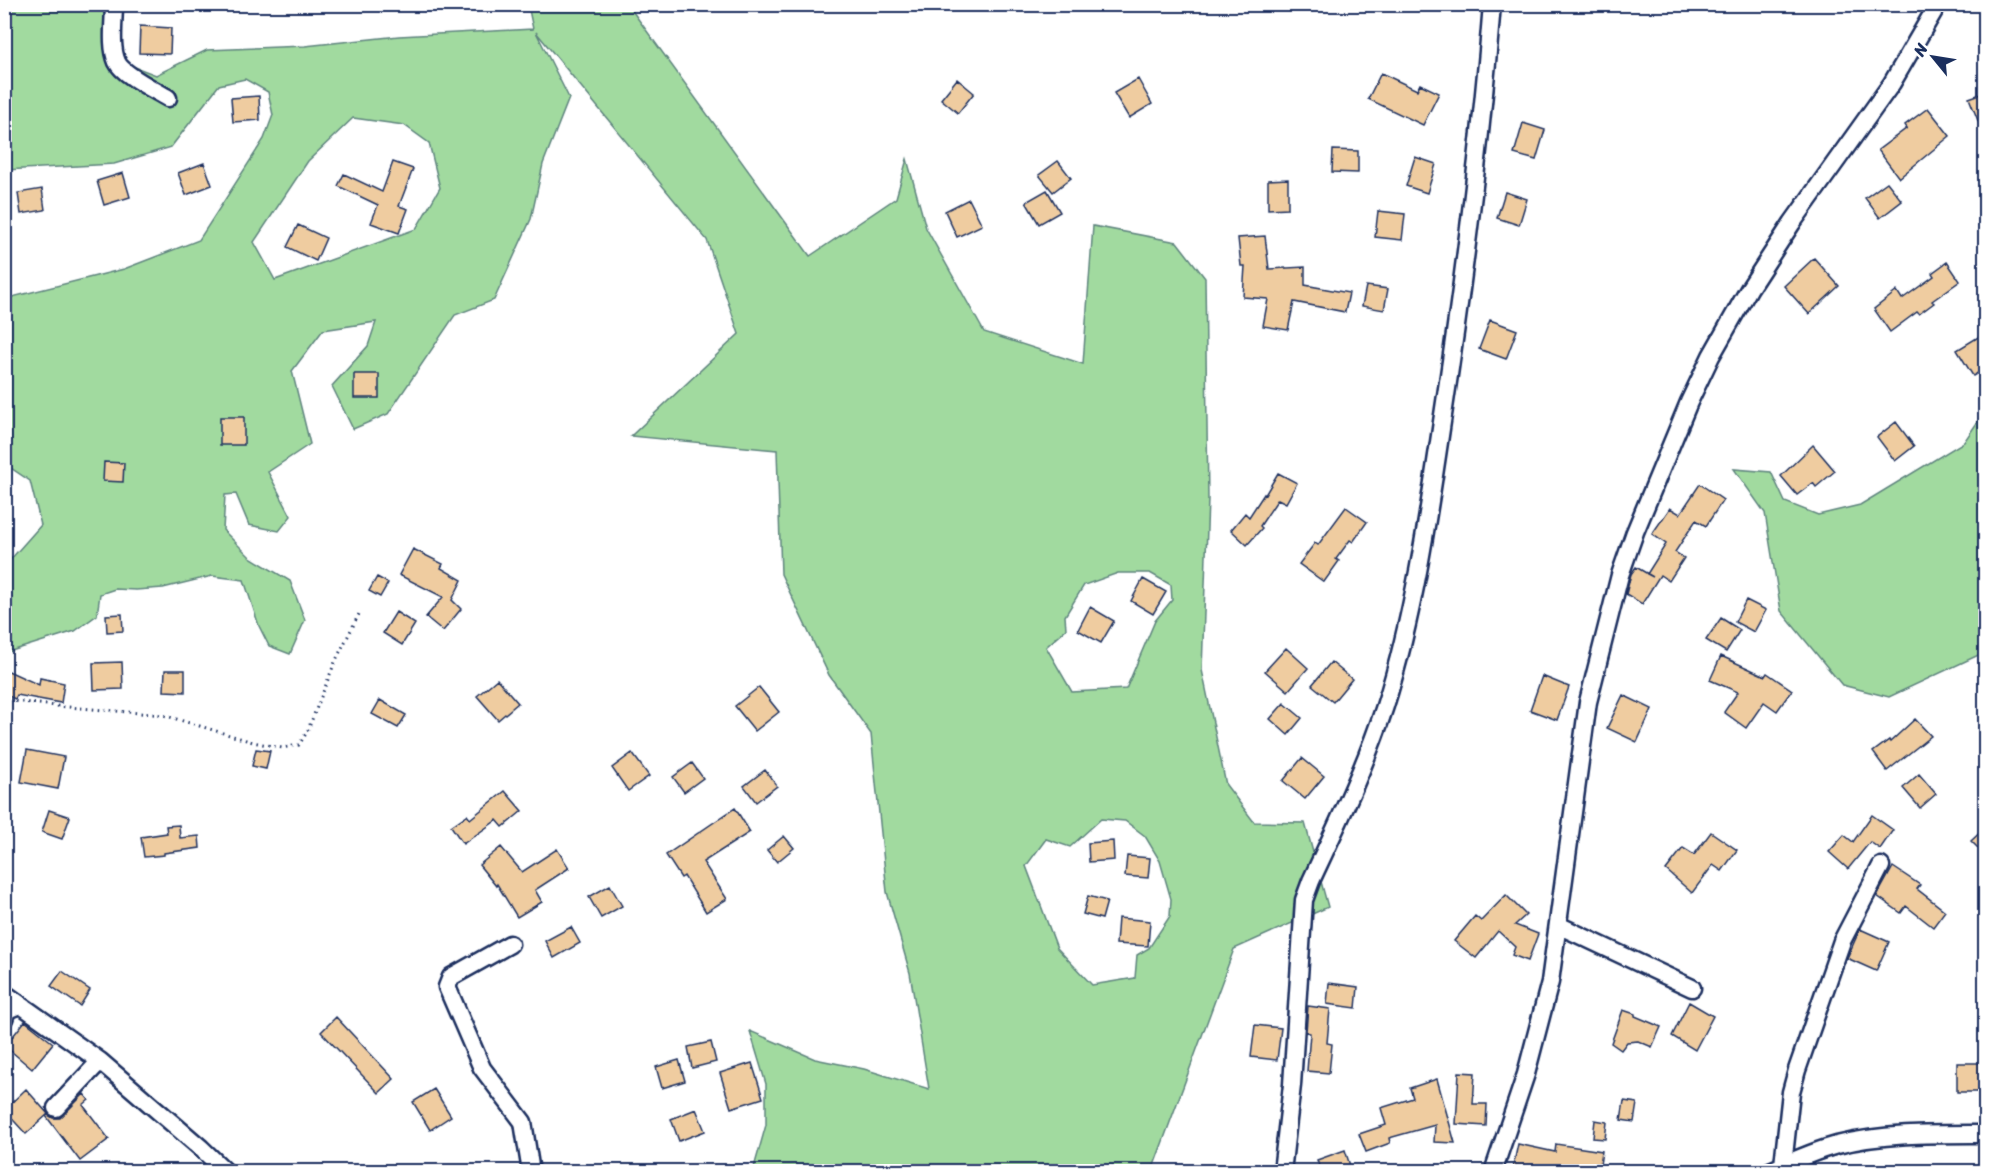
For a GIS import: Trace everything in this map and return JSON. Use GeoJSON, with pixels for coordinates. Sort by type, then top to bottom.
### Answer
{"type":"FeatureCollection","features":[{"type":"Feature","properties":{"kind":"street"},"geometry":{"type":"LineString","coordinates":[[114,4],[114,52],[117,63],[123,71],[168,98]]}},
{"type":"Feature","properties":{"kind":"street"},"geometry":{"type":"LineString","coordinates":[[1282,1172],[1292,1085],[1304,900],[1364,766],[1386,704],[1405,631],[1429,508],[1466,263],[1492,4]]}},
{"type":"Feature","properties":{"kind":"street"},"geometry":{"type":"LineString","coordinates":[[1493,1172],[1526,1074],[1550,982],[1588,702],[1620,575],[1635,532],[1666,455],[1711,356],[1749,289],[1792,223],[1892,83],[1938,4]]}},
{"type":"Feature","properties":{"kind":"street"},"geometry":{"type":"LineString","coordinates":[[1775,1168],[1797,1070],[1842,941],[1881,866]]}},
{"type":"Feature","properties":{"kind":"street"},"geometry":{"type":"LineString","coordinates":[[1558,925],[1692,988]]}},
{"type":"Feature","properties":{"kind":"street"},"geometry":{"type":"LineString","coordinates":[[510,944],[451,976],[447,987],[482,1068],[523,1122],[531,1172]]}},
{"type":"Feature","properties":{"kind":"street"},"geometry":{"type":"LineString","coordinates":[[4,993],[100,1061],[226,1172]]}},
{"type":"Feature","properties":{"kind":"street"},"geometry":{"type":"LineString","coordinates":[[4,1019],[7,1010],[20,1005]]}},
{"type":"Feature","properties":{"kind":"street"},"geometry":{"type":"LineString","coordinates":[[56,1108],[100,1061]]}},
{"type":"Feature","properties":{"kind":"street"},"geometry":{"type":"LineString","coordinates":[[1775,1168],[1837,1145],[1922,1134],[1986,1134]]}},
{"type":"Feature","properties":{"kind":"path"},"geometry":{"type":"LineString","coordinates":[[4,698],[56,706],[163,715],[253,742],[282,748],[299,745],[307,732],[335,662],[360,612]]}},
{"type":"Feature","properties":{"kind":"green space"},"geometry":{"type":"Polygon","coordinates":[[[5,4],[124,5],[109,37],[114,59],[156,75],[207,50],[305,46],[399,36],[533,29],[528,5],[628,5],[810,256],[896,198],[907,159],[926,228],[984,332],[1083,364],[1093,226],[1177,242],[1205,278],[1208,499],[1202,670],[1226,785],[1254,822],[1305,823],[1328,907],[1234,949],[1152,1171],[901,1172],[890,1164],[881,1171],[753,1171],[766,1125],[766,1084],[750,1031],[815,1059],[864,1069],[929,1089],[910,973],[887,892],[871,734],[829,675],[781,574],[777,450],[631,436],[739,334],[707,240],[536,32],[569,98],[543,164],[531,219],[494,300],[455,315],[388,414],[353,429],[332,386],[368,346],[376,322],[323,330],[292,371],[310,444],[268,472],[291,516],[279,531],[249,525],[236,494],[225,495],[223,530],[250,557],[290,581],[305,620],[290,654],[269,646],[259,626],[244,580],[212,576],[163,588],[115,589],[100,594],[97,615],[75,631],[5,653],[5,560],[10,560],[41,525],[30,481],[5,464],[4,299],[124,269],[199,240],[264,139],[273,115],[268,92],[245,79],[219,85],[171,147],[114,164],[5,170],[5,4]],[[353,118],[308,161],[254,242],[275,280],[416,229],[440,188],[429,143],[404,125],[353,118]],[[1118,573],[1084,585],[1065,616],[1066,629],[1046,647],[1072,692],[1126,689],[1155,621],[1172,600],[1171,585],[1150,573],[1118,573]],[[1101,819],[1070,847],[1046,839],[1026,866],[1057,948],[1092,985],[1135,978],[1137,955],[1149,948],[1170,916],[1171,899],[1160,861],[1145,836],[1125,821],[1101,819]]]}},
{"type":"Feature","properties":{"kind":"green space"},"geometry":{"type":"Polygon","coordinates":[[[1985,411],[1985,652],[1889,697],[1842,685],[1781,611],[1765,513],[1734,469],[1771,472],[1785,502],[1818,515],[1860,505],[1964,442],[1985,411]]]}},
{"type":"Feature","properties":{"kind":"building"},"geometry":{"type":"Polygon","coordinates":[[[140,26],[171,28],[170,54],[139,53],[140,26]]]}},
{"type":"Feature","properties":{"kind":"building"},"geometry":{"type":"Polygon","coordinates":[[[1381,73],[1417,90],[1420,84],[1439,93],[1423,125],[1368,99],[1381,73]]]}},
{"type":"Feature","properties":{"kind":"building"},"geometry":{"type":"Polygon","coordinates":[[[957,79],[974,93],[958,113],[941,99],[957,79]]]}},
{"type":"Feature","properties":{"kind":"building"},"geometry":{"type":"Polygon","coordinates":[[[1138,79],[1152,104],[1129,118],[1114,93],[1138,79]]]}},
{"type":"Feature","properties":{"kind":"building"},"geometry":{"type":"Polygon","coordinates":[[[1986,92],[1986,138],[1985,138],[1969,98],[1986,92]]]}},
{"type":"Feature","properties":{"kind":"building"},"geometry":{"type":"Polygon","coordinates":[[[259,96],[260,120],[233,122],[231,98],[259,96]]]}},
{"type":"Feature","properties":{"kind":"building"},"geometry":{"type":"Polygon","coordinates":[[[1928,108],[1950,136],[1899,178],[1878,150],[1907,128],[1905,125],[1928,108]]]}},
{"type":"Feature","properties":{"kind":"building"},"geometry":{"type":"Polygon","coordinates":[[[1523,123],[1545,130],[1536,160],[1514,154],[1523,123]]]}},
{"type":"Feature","properties":{"kind":"building"},"geometry":{"type":"Polygon","coordinates":[[[1333,150],[1358,151],[1358,173],[1332,172],[1333,150]]]}},
{"type":"Feature","properties":{"kind":"building"},"geometry":{"type":"Polygon","coordinates":[[[1415,157],[1436,164],[1427,193],[1406,186],[1415,157]]]}},
{"type":"Feature","properties":{"kind":"building"},"geometry":{"type":"Polygon","coordinates":[[[1058,161],[1071,178],[1053,192],[1039,175],[1058,161]]]}},
{"type":"Feature","properties":{"kind":"building"},"geometry":{"type":"Polygon","coordinates":[[[393,162],[413,169],[399,206],[408,209],[399,233],[371,223],[378,205],[338,186],[344,174],[382,192],[393,162]]]}},
{"type":"Feature","properties":{"kind":"building"},"geometry":{"type":"Polygon","coordinates":[[[204,163],[212,185],[186,195],[178,173],[204,163]]]}},
{"type":"Feature","properties":{"kind":"building"},"geometry":{"type":"Polygon","coordinates":[[[123,173],[130,197],[104,205],[97,181],[123,173]]]}},
{"type":"Feature","properties":{"kind":"building"},"geometry":{"type":"Polygon","coordinates":[[[1288,179],[1288,208],[1268,209],[1268,180],[1288,179]]]}},
{"type":"Feature","properties":{"kind":"building"},"geometry":{"type":"Polygon","coordinates":[[[1887,182],[1902,201],[1880,218],[1865,198],[1887,182]]]}},
{"type":"Feature","properties":{"kind":"building"},"geometry":{"type":"Polygon","coordinates":[[[42,189],[45,210],[21,214],[18,193],[42,189]]]}},
{"type":"Feature","properties":{"kind":"building"},"geometry":{"type":"Polygon","coordinates":[[[1047,190],[1060,212],[1039,224],[1026,202],[1047,190]]]}},
{"type":"Feature","properties":{"kind":"building"},"geometry":{"type":"Polygon","coordinates":[[[1505,192],[1527,199],[1519,225],[1497,218],[1505,192]]]}},
{"type":"Feature","properties":{"kind":"building"},"geometry":{"type":"Polygon","coordinates":[[[969,199],[982,225],[957,237],[945,211],[969,199]]]}},
{"type":"Feature","properties":{"kind":"building"},"geometry":{"type":"Polygon","coordinates":[[[1378,211],[1405,214],[1402,240],[1375,237],[1378,211]]]}},
{"type":"Feature","properties":{"kind":"building"},"geometry":{"type":"Polygon","coordinates":[[[298,225],[326,238],[316,261],[287,247],[298,225]]]}},
{"type":"Feature","properties":{"kind":"building"},"geometry":{"type":"Polygon","coordinates":[[[1265,236],[1269,269],[1305,267],[1305,285],[1349,293],[1345,312],[1294,302],[1288,330],[1263,326],[1268,299],[1243,297],[1245,266],[1241,266],[1238,238],[1265,236]]]}},
{"type":"Feature","properties":{"kind":"building"},"geometry":{"type":"Polygon","coordinates":[[[1814,258],[1839,286],[1809,314],[1784,286],[1814,258]]]}},
{"type":"Feature","properties":{"kind":"building"},"geometry":{"type":"Polygon","coordinates":[[[1947,262],[1960,281],[1932,301],[1934,303],[1919,314],[1917,312],[1890,332],[1874,309],[1897,291],[1902,299],[1934,276],[1932,273],[1947,262]]]}},
{"type":"Feature","properties":{"kind":"building"},"geometry":{"type":"Polygon","coordinates":[[[1366,286],[1388,289],[1384,310],[1362,306],[1366,286]]]}},
{"type":"Feature","properties":{"kind":"building"},"geometry":{"type":"Polygon","coordinates":[[[1490,320],[1517,330],[1506,359],[1479,349],[1490,320]]]}},
{"type":"Feature","properties":{"kind":"building"},"geometry":{"type":"Polygon","coordinates":[[[1980,336],[1986,346],[1986,368],[1973,376],[1957,350],[1980,336]]]}},
{"type":"Feature","properties":{"kind":"building"},"geometry":{"type":"Polygon","coordinates":[[[354,374],[379,374],[379,398],[354,398],[354,374]]]}},
{"type":"Feature","properties":{"kind":"building"},"geometry":{"type":"Polygon","coordinates":[[[220,417],[244,417],[244,445],[220,445],[220,417]]]}},
{"type":"Feature","properties":{"kind":"building"},"geometry":{"type":"Polygon","coordinates":[[[1896,422],[1914,446],[1895,461],[1877,437],[1896,422]]]}},
{"type":"Feature","properties":{"kind":"building"},"geometry":{"type":"Polygon","coordinates":[[[1813,445],[1835,471],[1816,487],[1813,483],[1797,495],[1781,476],[1813,445]]]}},
{"type":"Feature","properties":{"kind":"building"},"geometry":{"type":"Polygon","coordinates":[[[104,462],[124,463],[123,482],[103,481],[104,462]]]}},
{"type":"Feature","properties":{"kind":"building"},"geometry":{"type":"Polygon","coordinates":[[[1278,473],[1297,483],[1286,503],[1278,499],[1260,526],[1262,528],[1247,545],[1231,530],[1245,513],[1249,517],[1278,473]]]}},
{"type":"Feature","properties":{"kind":"building"},"geometry":{"type":"Polygon","coordinates":[[[1700,484],[1723,500],[1706,526],[1696,520],[1675,552],[1684,558],[1669,581],[1660,575],[1642,604],[1626,594],[1631,574],[1636,567],[1647,574],[1666,544],[1652,534],[1670,508],[1680,514],[1700,484]]]}},
{"type":"Feature","properties":{"kind":"building"},"geometry":{"type":"Polygon","coordinates":[[[1346,507],[1367,522],[1353,542],[1350,540],[1336,559],[1339,561],[1324,582],[1299,564],[1315,543],[1318,545],[1346,507]]]}},
{"type":"Feature","properties":{"kind":"building"},"geometry":{"type":"Polygon","coordinates":[[[413,549],[443,564],[441,568],[462,580],[452,600],[461,609],[443,631],[426,617],[443,597],[399,575],[413,549]]]}},
{"type":"Feature","properties":{"kind":"building"},"geometry":{"type":"Polygon","coordinates":[[[377,577],[388,583],[380,597],[369,591],[377,577]]]}},
{"type":"Feature","properties":{"kind":"building"},"geometry":{"type":"Polygon","coordinates":[[[1143,579],[1166,592],[1153,614],[1131,601],[1143,579]]]}},
{"type":"Feature","properties":{"kind":"building"},"geometry":{"type":"Polygon","coordinates":[[[1746,600],[1766,610],[1754,632],[1735,622],[1746,600]]]}},
{"type":"Feature","properties":{"kind":"building"},"geometry":{"type":"Polygon","coordinates":[[[1090,607],[1114,621],[1101,643],[1078,630],[1090,607]]]}},
{"type":"Feature","properties":{"kind":"building"},"geometry":{"type":"Polygon","coordinates":[[[396,612],[415,624],[402,645],[383,633],[396,612]]]}},
{"type":"Feature","properties":{"kind":"building"},"geometry":{"type":"Polygon","coordinates":[[[122,614],[123,631],[107,632],[106,615],[122,614]]]}},
{"type":"Feature","properties":{"kind":"building"},"geometry":{"type":"Polygon","coordinates":[[[1721,618],[1740,630],[1726,652],[1706,640],[1721,618]]]}},
{"type":"Feature","properties":{"kind":"building"},"geometry":{"type":"Polygon","coordinates":[[[1286,648],[1308,668],[1288,691],[1265,671],[1286,648]]]}},
{"type":"Feature","properties":{"kind":"building"},"geometry":{"type":"Polygon","coordinates":[[[1721,656],[1765,676],[1767,673],[1792,690],[1777,711],[1764,702],[1746,728],[1724,712],[1738,692],[1710,680],[1721,656]]]}},
{"type":"Feature","properties":{"kind":"building"},"geometry":{"type":"Polygon","coordinates":[[[122,662],[123,689],[94,690],[93,663],[122,662]]]}},
{"type":"Feature","properties":{"kind":"building"},"geometry":{"type":"Polygon","coordinates":[[[1331,662],[1352,679],[1333,702],[1312,685],[1331,662]]]}},
{"type":"Feature","properties":{"kind":"building"},"geometry":{"type":"Polygon","coordinates":[[[4,669],[39,685],[40,678],[64,683],[61,703],[17,695],[15,699],[4,694],[4,669]]]}},
{"type":"Feature","properties":{"kind":"building"},"geometry":{"type":"Polygon","coordinates":[[[165,670],[185,670],[185,692],[164,691],[165,670]]]}},
{"type":"Feature","properties":{"kind":"building"},"geometry":{"type":"Polygon","coordinates":[[[1542,676],[1569,687],[1557,720],[1530,710],[1542,676]]]}},
{"type":"Feature","properties":{"kind":"building"},"geometry":{"type":"Polygon","coordinates":[[[497,679],[518,703],[498,720],[477,696],[497,679]]]}},
{"type":"Feature","properties":{"kind":"building"},"geometry":{"type":"Polygon","coordinates":[[[759,687],[779,712],[755,731],[735,706],[759,687]]]}},
{"type":"Feature","properties":{"kind":"building"},"geometry":{"type":"Polygon","coordinates":[[[1623,695],[1652,709],[1637,742],[1607,728],[1623,695]]]}},
{"type":"Feature","properties":{"kind":"building"},"geometry":{"type":"Polygon","coordinates":[[[380,700],[406,715],[398,728],[372,714],[380,700]]]}},
{"type":"Feature","properties":{"kind":"building"},"geometry":{"type":"Polygon","coordinates":[[[1284,703],[1302,718],[1288,735],[1270,719],[1284,703]]]}},
{"type":"Feature","properties":{"kind":"building"},"geometry":{"type":"Polygon","coordinates":[[[1915,719],[1931,736],[1887,771],[1873,752],[1889,740],[1890,742],[1915,719]]]}},
{"type":"Feature","properties":{"kind":"building"},"geometry":{"type":"Polygon","coordinates":[[[256,749],[270,751],[266,769],[252,766],[256,749]]]}},
{"type":"Feature","properties":{"kind":"building"},"geometry":{"type":"Polygon","coordinates":[[[27,750],[64,757],[58,789],[21,782],[27,750]]]}},
{"type":"Feature","properties":{"kind":"building"},"geometry":{"type":"Polygon","coordinates":[[[632,753],[649,776],[628,791],[612,768],[632,753]]]}},
{"type":"Feature","properties":{"kind":"building"},"geometry":{"type":"Polygon","coordinates":[[[1302,758],[1324,776],[1305,799],[1283,781],[1302,758]]]}},
{"type":"Feature","properties":{"kind":"building"},"geometry":{"type":"Polygon","coordinates":[[[692,763],[703,778],[684,792],[673,777],[692,763]]]}},
{"type":"Feature","properties":{"kind":"building"},"geometry":{"type":"Polygon","coordinates":[[[765,770],[777,786],[756,802],[744,786],[765,770]]]}},
{"type":"Feature","properties":{"kind":"building"},"geometry":{"type":"Polygon","coordinates":[[[1919,774],[1936,794],[1920,808],[1903,788],[1919,774]]]}},
{"type":"Feature","properties":{"kind":"building"},"geometry":{"type":"Polygon","coordinates":[[[505,791],[522,811],[503,827],[497,820],[463,844],[451,826],[467,815],[470,819],[505,791]]]}},
{"type":"Feature","properties":{"kind":"building"},"geometry":{"type":"Polygon","coordinates":[[[735,808],[750,832],[703,862],[727,899],[706,912],[684,876],[681,878],[666,855],[735,808]]]}},
{"type":"Feature","properties":{"kind":"building"},"geometry":{"type":"Polygon","coordinates":[[[49,810],[70,817],[62,839],[42,832],[49,810]]]}},
{"type":"Feature","properties":{"kind":"building"},"geometry":{"type":"Polygon","coordinates":[[[1872,815],[1893,830],[1880,849],[1870,842],[1848,869],[1829,852],[1844,835],[1853,842],[1872,815]]]}},
{"type":"Feature","properties":{"kind":"building"},"geometry":{"type":"Polygon","coordinates":[[[179,825],[180,838],[199,836],[200,848],[144,857],[141,837],[167,833],[166,826],[179,825]]]}},
{"type":"Feature","properties":{"kind":"building"},"geometry":{"type":"Polygon","coordinates":[[[1986,827],[1986,856],[1971,841],[1986,827]]]}},
{"type":"Feature","properties":{"kind":"building"},"geometry":{"type":"Polygon","coordinates":[[[1711,832],[1737,850],[1722,871],[1713,865],[1692,893],[1666,870],[1683,848],[1694,855],[1711,832]]]}},
{"type":"Feature","properties":{"kind":"building"},"geometry":{"type":"Polygon","coordinates":[[[784,836],[794,848],[777,862],[767,850],[784,836]]]}},
{"type":"Feature","properties":{"kind":"building"},"geometry":{"type":"Polygon","coordinates":[[[1113,841],[1114,860],[1089,862],[1088,843],[1113,841]]]}},
{"type":"Feature","properties":{"kind":"building"},"geometry":{"type":"Polygon","coordinates":[[[501,847],[522,872],[557,849],[569,868],[535,890],[542,902],[517,917],[497,884],[496,886],[479,865],[501,847]]]}},
{"type":"Feature","properties":{"kind":"building"},"geometry":{"type":"Polygon","coordinates":[[[1127,856],[1150,858],[1148,878],[1125,876],[1127,856]]]}},
{"type":"Feature","properties":{"kind":"building"},"geometry":{"type":"Polygon","coordinates":[[[1893,867],[1920,885],[1917,889],[1945,911],[1933,927],[1906,906],[1901,913],[1877,896],[1893,867]]]}},
{"type":"Feature","properties":{"kind":"building"},"geometry":{"type":"Polygon","coordinates":[[[610,885],[622,906],[601,918],[589,897],[610,885]]]}},
{"type":"Feature","properties":{"kind":"building"},"geometry":{"type":"Polygon","coordinates":[[[1506,895],[1526,915],[1515,925],[1538,934],[1528,961],[1512,955],[1515,947],[1498,931],[1476,958],[1454,941],[1475,916],[1481,921],[1506,895]]]}},
{"type":"Feature","properties":{"kind":"building"},"geometry":{"type":"Polygon","coordinates":[[[1088,896],[1107,901],[1102,919],[1083,914],[1088,896]]]}},
{"type":"Feature","properties":{"kind":"building"},"geometry":{"type":"Polygon","coordinates":[[[1118,918],[1150,921],[1148,946],[1116,944],[1118,918]]]}},
{"type":"Feature","properties":{"kind":"building"},"geometry":{"type":"Polygon","coordinates":[[[571,927],[580,943],[554,958],[545,941],[571,927]]]}},
{"type":"Feature","properties":{"kind":"building"},"geometry":{"type":"Polygon","coordinates":[[[1860,929],[1889,942],[1876,971],[1847,958],[1860,929]]]}},
{"type":"Feature","properties":{"kind":"building"},"geometry":{"type":"Polygon","coordinates":[[[62,971],[90,990],[80,1006],[51,986],[62,971]]]}},
{"type":"Feature","properties":{"kind":"building"},"geometry":{"type":"Polygon","coordinates":[[[1329,983],[1358,987],[1356,1008],[1327,1004],[1329,983]]]}},
{"type":"Feature","properties":{"kind":"building"},"geometry":{"type":"Polygon","coordinates":[[[1689,1002],[1713,1016],[1695,1050],[1672,1036],[1689,1002]]]}},
{"type":"Feature","properties":{"kind":"building"},"geometry":{"type":"Polygon","coordinates":[[[1308,1006],[1330,1009],[1327,1043],[1332,1044],[1329,1073],[1307,1071],[1310,1033],[1306,1032],[1308,1006]]]}},
{"type":"Feature","properties":{"kind":"building"},"geometry":{"type":"Polygon","coordinates":[[[1623,1010],[1661,1027],[1652,1047],[1638,1041],[1627,1042],[1621,1050],[1611,1043],[1623,1010]]]}},
{"type":"Feature","properties":{"kind":"building"},"geometry":{"type":"Polygon","coordinates":[[[336,1017],[394,1079],[379,1093],[321,1032],[336,1017]]]}},
{"type":"Feature","properties":{"kind":"building"},"geometry":{"type":"Polygon","coordinates":[[[25,1021],[53,1043],[32,1069],[5,1046],[25,1021]]]}},
{"type":"Feature","properties":{"kind":"building"},"geometry":{"type":"Polygon","coordinates":[[[1255,1025],[1281,1028],[1277,1060],[1251,1057],[1255,1025]]]}},
{"type":"Feature","properties":{"kind":"building"},"geometry":{"type":"Polygon","coordinates":[[[711,1042],[716,1062],[692,1068],[688,1047],[711,1042]]]}},
{"type":"Feature","properties":{"kind":"building"},"geometry":{"type":"Polygon","coordinates":[[[679,1060],[685,1081],[662,1088],[656,1067],[679,1060]]]}},
{"type":"Feature","properties":{"kind":"building"},"geometry":{"type":"Polygon","coordinates":[[[752,1063],[763,1098],[731,1108],[720,1073],[752,1063]]]}},
{"type":"Feature","properties":{"kind":"building"},"geometry":{"type":"Polygon","coordinates":[[[1957,1063],[1986,1063],[1986,1092],[1957,1092],[1957,1063]]]}},
{"type":"Feature","properties":{"kind":"building"},"geometry":{"type":"Polygon","coordinates":[[[1459,1072],[1475,1073],[1473,1104],[1487,1104],[1486,1126],[1456,1124],[1459,1072]]]}},
{"type":"Feature","properties":{"kind":"building"},"geometry":{"type":"Polygon","coordinates":[[[1437,1079],[1455,1143],[1434,1142],[1435,1125],[1389,1138],[1390,1143],[1366,1152],[1359,1134],[1386,1125],[1381,1108],[1413,1098],[1410,1088],[1437,1079]]]}},
{"type":"Feature","properties":{"kind":"building"},"geometry":{"type":"Polygon","coordinates":[[[26,1089],[48,1114],[26,1134],[4,1110],[26,1089]]]}},
{"type":"Feature","properties":{"kind":"building"},"geometry":{"type":"Polygon","coordinates":[[[434,1089],[451,1116],[430,1130],[413,1102],[434,1089]]]}},
{"type":"Feature","properties":{"kind":"building"},"geometry":{"type":"Polygon","coordinates":[[[84,1094],[89,1100],[83,1105],[109,1139],[80,1161],[46,1116],[60,1118],[84,1094]]]}},
{"type":"Feature","properties":{"kind":"building"},"geometry":{"type":"Polygon","coordinates":[[[1624,1101],[1637,1103],[1634,1122],[1621,1120],[1624,1101]]]}},
{"type":"Feature","properties":{"kind":"building"},"geometry":{"type":"Polygon","coordinates":[[[696,1109],[705,1131],[679,1141],[671,1119],[696,1109]]]}},
{"type":"Feature","properties":{"kind":"building"},"geometry":{"type":"Polygon","coordinates":[[[1595,1120],[1607,1122],[1605,1139],[1593,1138],[1595,1120]]]}},
{"type":"Feature","properties":{"kind":"building"},"geometry":{"type":"Polygon","coordinates":[[[1518,1144],[1555,1152],[1556,1144],[1602,1151],[1599,1172],[1512,1172],[1518,1144]]]}},
{"type":"Feature","properties":{"kind":"building"},"geometry":{"type":"Polygon","coordinates":[[[1345,1150],[1352,1172],[1321,1172],[1317,1160],[1345,1150]]]}}]}
